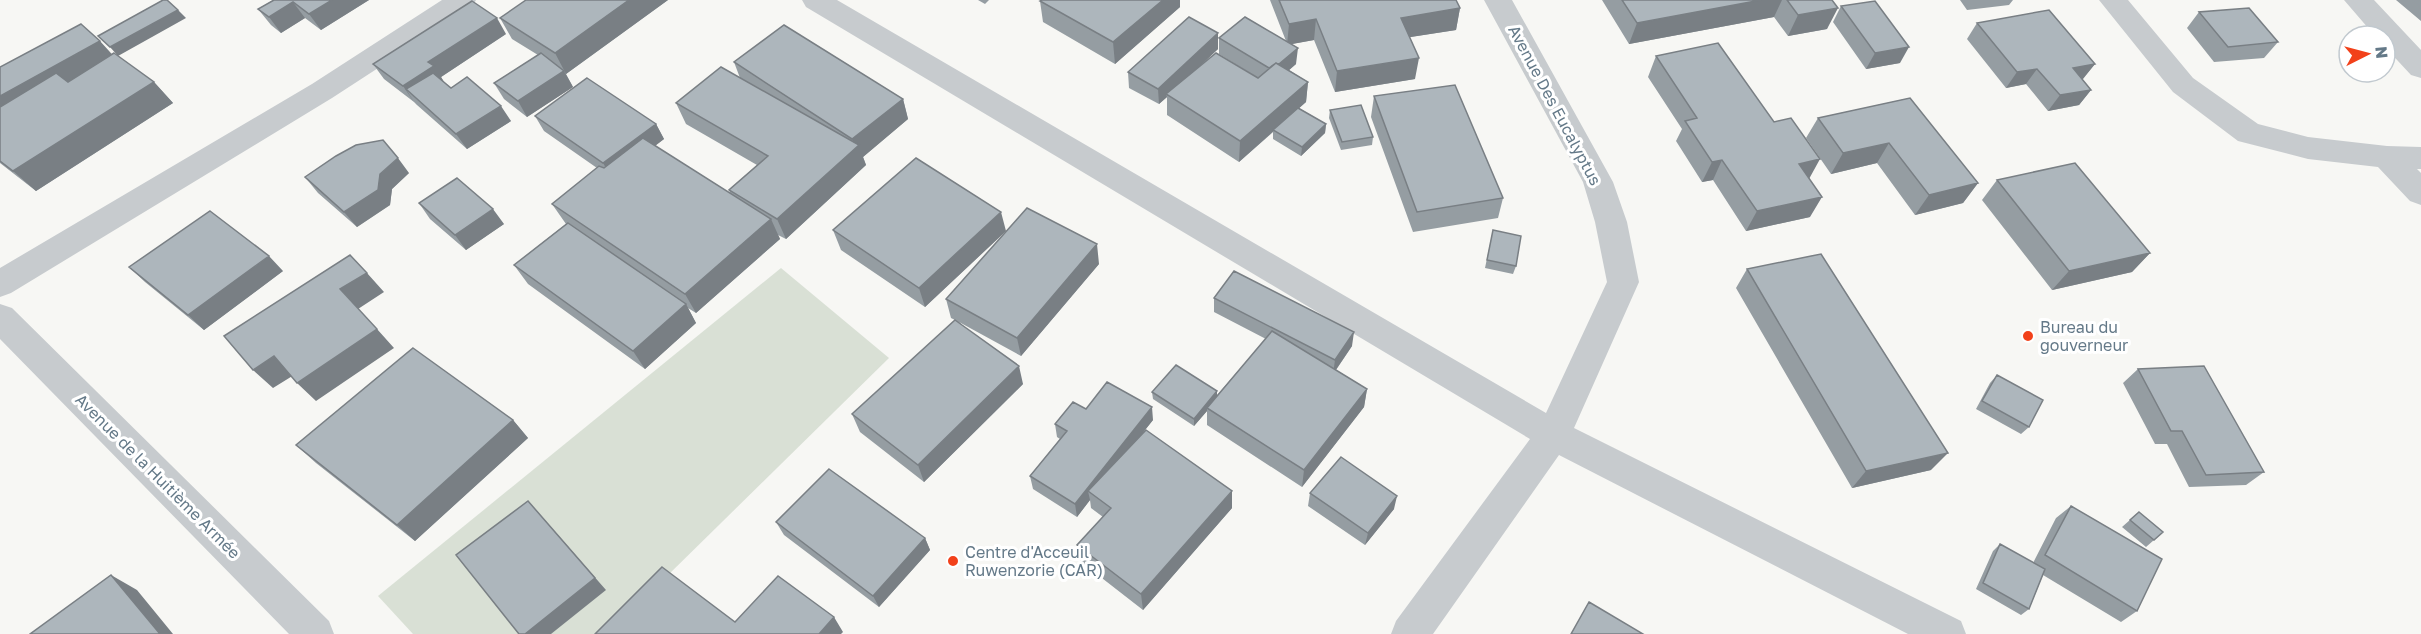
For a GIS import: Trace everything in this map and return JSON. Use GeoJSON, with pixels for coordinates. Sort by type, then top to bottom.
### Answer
{"type":"FeatureCollection","features":[{"type":"Feature","properties":{"kind":"street"},"geometry":{"type":"LineString","coordinates":[[0,285],[322,92],[462,0]]}},
{"type":"Feature","properties":{"kind":"street"},"geometry":{"type":"LineString","coordinates":[[816,0],[1553,435],[1947,634]]}},
{"type":"Feature","properties":{"kind":"street","name":"Avenue Des Eucalyptus"},"geometry":{"type":"LineString","coordinates":[[1498,0],[1598,182],[1611,222],[1623,282],[1553,435]]}},
{"type":"Feature","properties":{"kind":"street"},"geometry":{"type":"LineString","coordinates":[[2113,0],[2183,85],[2249,133],[2308,148],[2387,157],[2421,158]]}},
{"type":"Feature","properties":{"kind":"street"},"geometry":{"type":"LineString","coordinates":[[2358,0],[2421,68]]}},
{"type":"Feature","properties":{"kind":"street"},"geometry":{"type":"LineString","coordinates":[[2387,157],[2421,193]]}},
{"type":"Feature","properties":{"kind":"street","name":"Avenue de la Huitième Armée"},"geometry":{"type":"LineString","coordinates":[[0,318],[315,634]]}},
{"type":"Feature","properties":{"kind":"street"},"geometry":{"type":"LineString","coordinates":[[1410,634],[1553,435]]}},
{"type":"Feature","properties":{"kind":"shaded area"},"geometry":{"type":"Polygon","coordinates":[[[781,268],[889,358],[608,634],[413,634],[378,596],[781,268]]]}},
{"type":"Feature","properties":{"kind":"building"},"geometry":{"type":"Polygon","coordinates":[[[163,0],[167,0],[178,10],[110,47],[98,36],[163,0]]]}},
{"type":"Feature","properties":{"kind":"building"},"geometry":{"type":"Polygon","coordinates":[[[274,0],[332,0],[309,14],[293,2],[269,17],[258,9],[274,0]]]}},
{"type":"Feature","properties":{"kind":"building"},"geometry":{"type":"Polygon","coordinates":[[[526,0],[629,0],[555,53],[500,18],[526,0]]]}},
{"type":"Feature","properties":{"kind":"building"},"geometry":{"type":"Polygon","coordinates":[[[1163,0],[1113,42],[1040,1],[1163,0]]]}},
{"type":"Feature","properties":{"kind":"building"},"geometry":{"type":"Polygon","coordinates":[[[1279,0],[1456,0],[1460,8],[1401,18],[1419,58],[1337,71],[1316,19],[1289,24],[1279,0]]]}},
{"type":"Feature","properties":{"kind":"building"},"geometry":{"type":"Polygon","coordinates":[[[1622,0],[1761,0],[1637,23],[1622,0]]]}},
{"type":"Feature","properties":{"kind":"building"},"geometry":{"type":"Polygon","coordinates":[[[1787,0],[1832,0],[1838,8],[1798,15],[1787,0]]]}},
{"type":"Feature","properties":{"kind":"building"},"geometry":{"type":"Polygon","coordinates":[[[472,1],[497,18],[428,62],[434,66],[403,86],[373,64],[472,1]]]}},
{"type":"Feature","properties":{"kind":"building"},"geometry":{"type":"Polygon","coordinates":[[[1875,1],[1909,47],[1875,53],[1841,6],[1875,1]]]}},
{"type":"Feature","properties":{"kind":"building"},"geometry":{"type":"Polygon","coordinates":[[[2249,8],[2278,42],[2228,47],[2199,12],[2249,8]]]}},
{"type":"Feature","properties":{"kind":"building"},"geometry":{"type":"Polygon","coordinates":[[[2049,10],[2095,64],[2073,68],[2091,90],[2060,95],[2037,69],[2017,72],[1977,23],[2049,10]]]}},
{"type":"Feature","properties":{"kind":"building"},"geometry":{"type":"Polygon","coordinates":[[[1189,17],[1218,33],[1158,89],[1128,72],[1189,17]]]}},
{"type":"Feature","properties":{"kind":"building"},"geometry":{"type":"Polygon","coordinates":[[[1245,17],[1298,48],[1279,64],[1276,63],[1269,68],[1219,38],[1245,17]]]}},
{"type":"Feature","properties":{"kind":"building"},"geometry":{"type":"Polygon","coordinates":[[[81,24],[100,41],[0,96],[0,67],[81,24]]]}},
{"type":"Feature","properties":{"kind":"building"},"geometry":{"type":"Polygon","coordinates":[[[784,25],[903,99],[852,139],[734,62],[784,25]]]}},
{"type":"Feature","properties":{"kind":"building"},"geometry":{"type":"Polygon","coordinates":[[[1718,43],[1774,122],[1791,118],[1820,159],[1799,164],[1822,197],[1757,211],[1722,160],[1712,162],[1685,121],[1697,118],[1656,56],[1718,43]]]}},
{"type":"Feature","properties":{"kind":"building"},"geometry":{"type":"Polygon","coordinates":[[[114,53],[154,82],[13,171],[0,161],[0,107],[56,73],[68,82],[114,53]]]}},
{"type":"Feature","properties":{"kind":"building"},"geometry":{"type":"Polygon","coordinates":[[[541,53],[564,71],[518,101],[494,83],[541,53]]]}},
{"type":"Feature","properties":{"kind":"building"},"geometry":{"type":"Polygon","coordinates":[[[1216,53],[1258,78],[1276,63],[1308,82],[1240,141],[1166,94],[1216,53]]]}},
{"type":"Feature","properties":{"kind":"building"},"geometry":{"type":"Polygon","coordinates":[[[721,67],[859,145],[777,219],[729,190],[768,156],[676,103],[721,67]]]}},
{"type":"Feature","properties":{"kind":"building"},"geometry":{"type":"Polygon","coordinates":[[[433,73],[451,88],[467,77],[501,106],[456,134],[406,89],[433,73]]]}},
{"type":"Feature","properties":{"kind":"building"},"geometry":{"type":"Polygon","coordinates":[[[587,78],[656,124],[603,163],[535,116],[587,78]]]}},
{"type":"Feature","properties":{"kind":"building"},"geometry":{"type":"Polygon","coordinates":[[[1455,85],[1503,198],[1417,212],[1374,96],[1455,85]]]}},
{"type":"Feature","properties":{"kind":"building"},"geometry":{"type":"Polygon","coordinates":[[[1910,98],[1978,183],[1929,195],[1889,143],[1843,153],[1818,118],[1910,98]]]}},
{"type":"Feature","properties":{"kind":"building"},"geometry":{"type":"Polygon","coordinates":[[[1361,105],[1373,137],[1342,142],[1330,110],[1361,105]]]}},
{"type":"Feature","properties":{"kind":"building"},"geometry":{"type":"Polygon","coordinates":[[[1298,108],[1326,124],[1302,147],[1273,130],[1298,108]]]}},
{"type":"Feature","properties":{"kind":"building"},"geometry":{"type":"Polygon","coordinates":[[[643,138],[771,219],[685,294],[552,204],[599,166],[604,168],[643,138]]]}},
{"type":"Feature","properties":{"kind":"building"},"geometry":{"type":"Polygon","coordinates":[[[383,140],[398,158],[380,174],[378,190],[344,212],[305,177],[356,145],[383,140]]]}},
{"type":"Feature","properties":{"kind":"building"},"geometry":{"type":"Polygon","coordinates":[[[916,158],[1001,212],[919,288],[833,230],[916,158]]]}},
{"type":"Feature","properties":{"kind":"building"},"geometry":{"type":"Polygon","coordinates":[[[2075,163],[2150,253],[2069,271],[1997,180],[2075,163]]]}},
{"type":"Feature","properties":{"kind":"building"},"geometry":{"type":"Polygon","coordinates":[[[457,178],[493,209],[455,235],[419,203],[457,178]]]}},
{"type":"Feature","properties":{"kind":"building"},"geometry":{"type":"Polygon","coordinates":[[[1027,208],[1097,244],[1017,338],[946,299],[1027,208]]]}},
{"type":"Feature","properties":{"kind":"building"},"geometry":{"type":"Polygon","coordinates":[[[210,211],[269,256],[188,315],[129,267],[210,211]]]}},
{"type":"Feature","properties":{"kind":"building"},"geometry":{"type":"Polygon","coordinates":[[[568,223],[686,304],[633,351],[514,265],[568,223]]]}},
{"type":"Feature","properties":{"kind":"building"},"geometry":{"type":"Polygon","coordinates":[[[1493,230],[1521,236],[1516,266],[1487,260],[1493,230]]]}},
{"type":"Feature","properties":{"kind":"building"},"geometry":{"type":"Polygon","coordinates":[[[1821,254],[1948,453],[1866,471],[1747,269],[1821,254]]]}},
{"type":"Feature","properties":{"kind":"building"},"geometry":{"type":"Polygon","coordinates":[[[350,255],[367,273],[340,289],[377,329],[297,383],[274,356],[253,370],[224,336],[350,255]]]}},
{"type":"Feature","properties":{"kind":"building"},"geometry":{"type":"Polygon","coordinates":[[[1234,271],[1354,332],[1335,360],[1214,298],[1234,271]]]}},
{"type":"Feature","properties":{"kind":"building"},"geometry":{"type":"Polygon","coordinates":[[[955,320],[1019,366],[918,465],[852,414],[955,320]]]}},
{"type":"Feature","properties":{"kind":"building"},"geometry":{"type":"Polygon","coordinates":[[[1272,331],[1367,389],[1304,470],[1207,408],[1272,331]]]}},
{"type":"Feature","properties":{"kind":"building"},"geometry":{"type":"Polygon","coordinates":[[[413,348],[513,420],[397,525],[296,445],[413,348]]]}},
{"type":"Feature","properties":{"kind":"building"},"geometry":{"type":"Polygon","coordinates":[[[1176,365],[1217,391],[1194,419],[1152,392],[1176,365]]]}},
{"type":"Feature","properties":{"kind":"building"},"geometry":{"type":"Polygon","coordinates":[[[2204,366],[2264,472],[2206,475],[2182,431],[2171,431],[2138,369],[2204,366]]]}},
{"type":"Feature","properties":{"kind":"building"},"geometry":{"type":"Polygon","coordinates":[[[1997,375],[2043,400],[2029,427],[1982,401],[1997,375]]]}},
{"type":"Feature","properties":{"kind":"building"},"geometry":{"type":"Polygon","coordinates":[[[1107,382],[1152,407],[1075,504],[1030,476],[1067,431],[1055,424],[1073,402],[1086,409],[1107,382]]]}},
{"type":"Feature","properties":{"kind":"building"},"geometry":{"type":"Polygon","coordinates":[[[1146,430],[1232,491],[1141,594],[1077,545],[1111,508],[1088,491],[1146,430]]]}},
{"type":"Feature","properties":{"kind":"building"},"geometry":{"type":"Polygon","coordinates":[[[1341,457],[1397,496],[1368,533],[1310,493],[1341,457]]]}},
{"type":"Feature","properties":{"kind":"building"},"geometry":{"type":"Polygon","coordinates":[[[829,469],[925,538],[873,596],[776,522],[829,469]]]}},
{"type":"Feature","properties":{"kind":"building"},"geometry":{"type":"Polygon","coordinates":[[[528,501],[595,578],[525,634],[519,634],[456,555],[528,501]]]}},
{"type":"Feature","properties":{"kind":"building"},"geometry":{"type":"Polygon","coordinates":[[[2071,506],[2162,559],[2137,611],[2045,555],[2071,506]]]}},
{"type":"Feature","properties":{"kind":"building"},"geometry":{"type":"Polygon","coordinates":[[[2139,512],[2163,532],[2154,540],[2130,520],[2139,512]]]}},
{"type":"Feature","properties":{"kind":"building"},"geometry":{"type":"Polygon","coordinates":[[[2000,544],[2045,569],[2029,609],[1983,583],[2000,544]]]}},
{"type":"Feature","properties":{"kind":"building"},"geometry":{"type":"Polygon","coordinates":[[[662,567],[735,622],[778,576],[834,617],[819,634],[595,634],[662,567]]]}},
{"type":"Feature","properties":{"kind":"building"},"geometry":{"type":"Polygon","coordinates":[[[111,575],[160,634],[30,634],[111,575]]]}},
{"type":"Feature","properties":{"kind":"building"},"geometry":{"type":"Polygon","coordinates":[[[1589,602],[1643,634],[1571,634],[1589,602]]]}},
{"type":"Feature","properties":{"kind":"place","name":"Bureau du gouverneur"},"geometry":{"type":"Point","coordinates":[2028,336]}},
{"type":"Feature","properties":{"kind":"place","name":"Centre d'Acceuil Ruwenzorie (CAR)"},"geometry":{"type":"Point","coordinates":[953,561]}}]}
